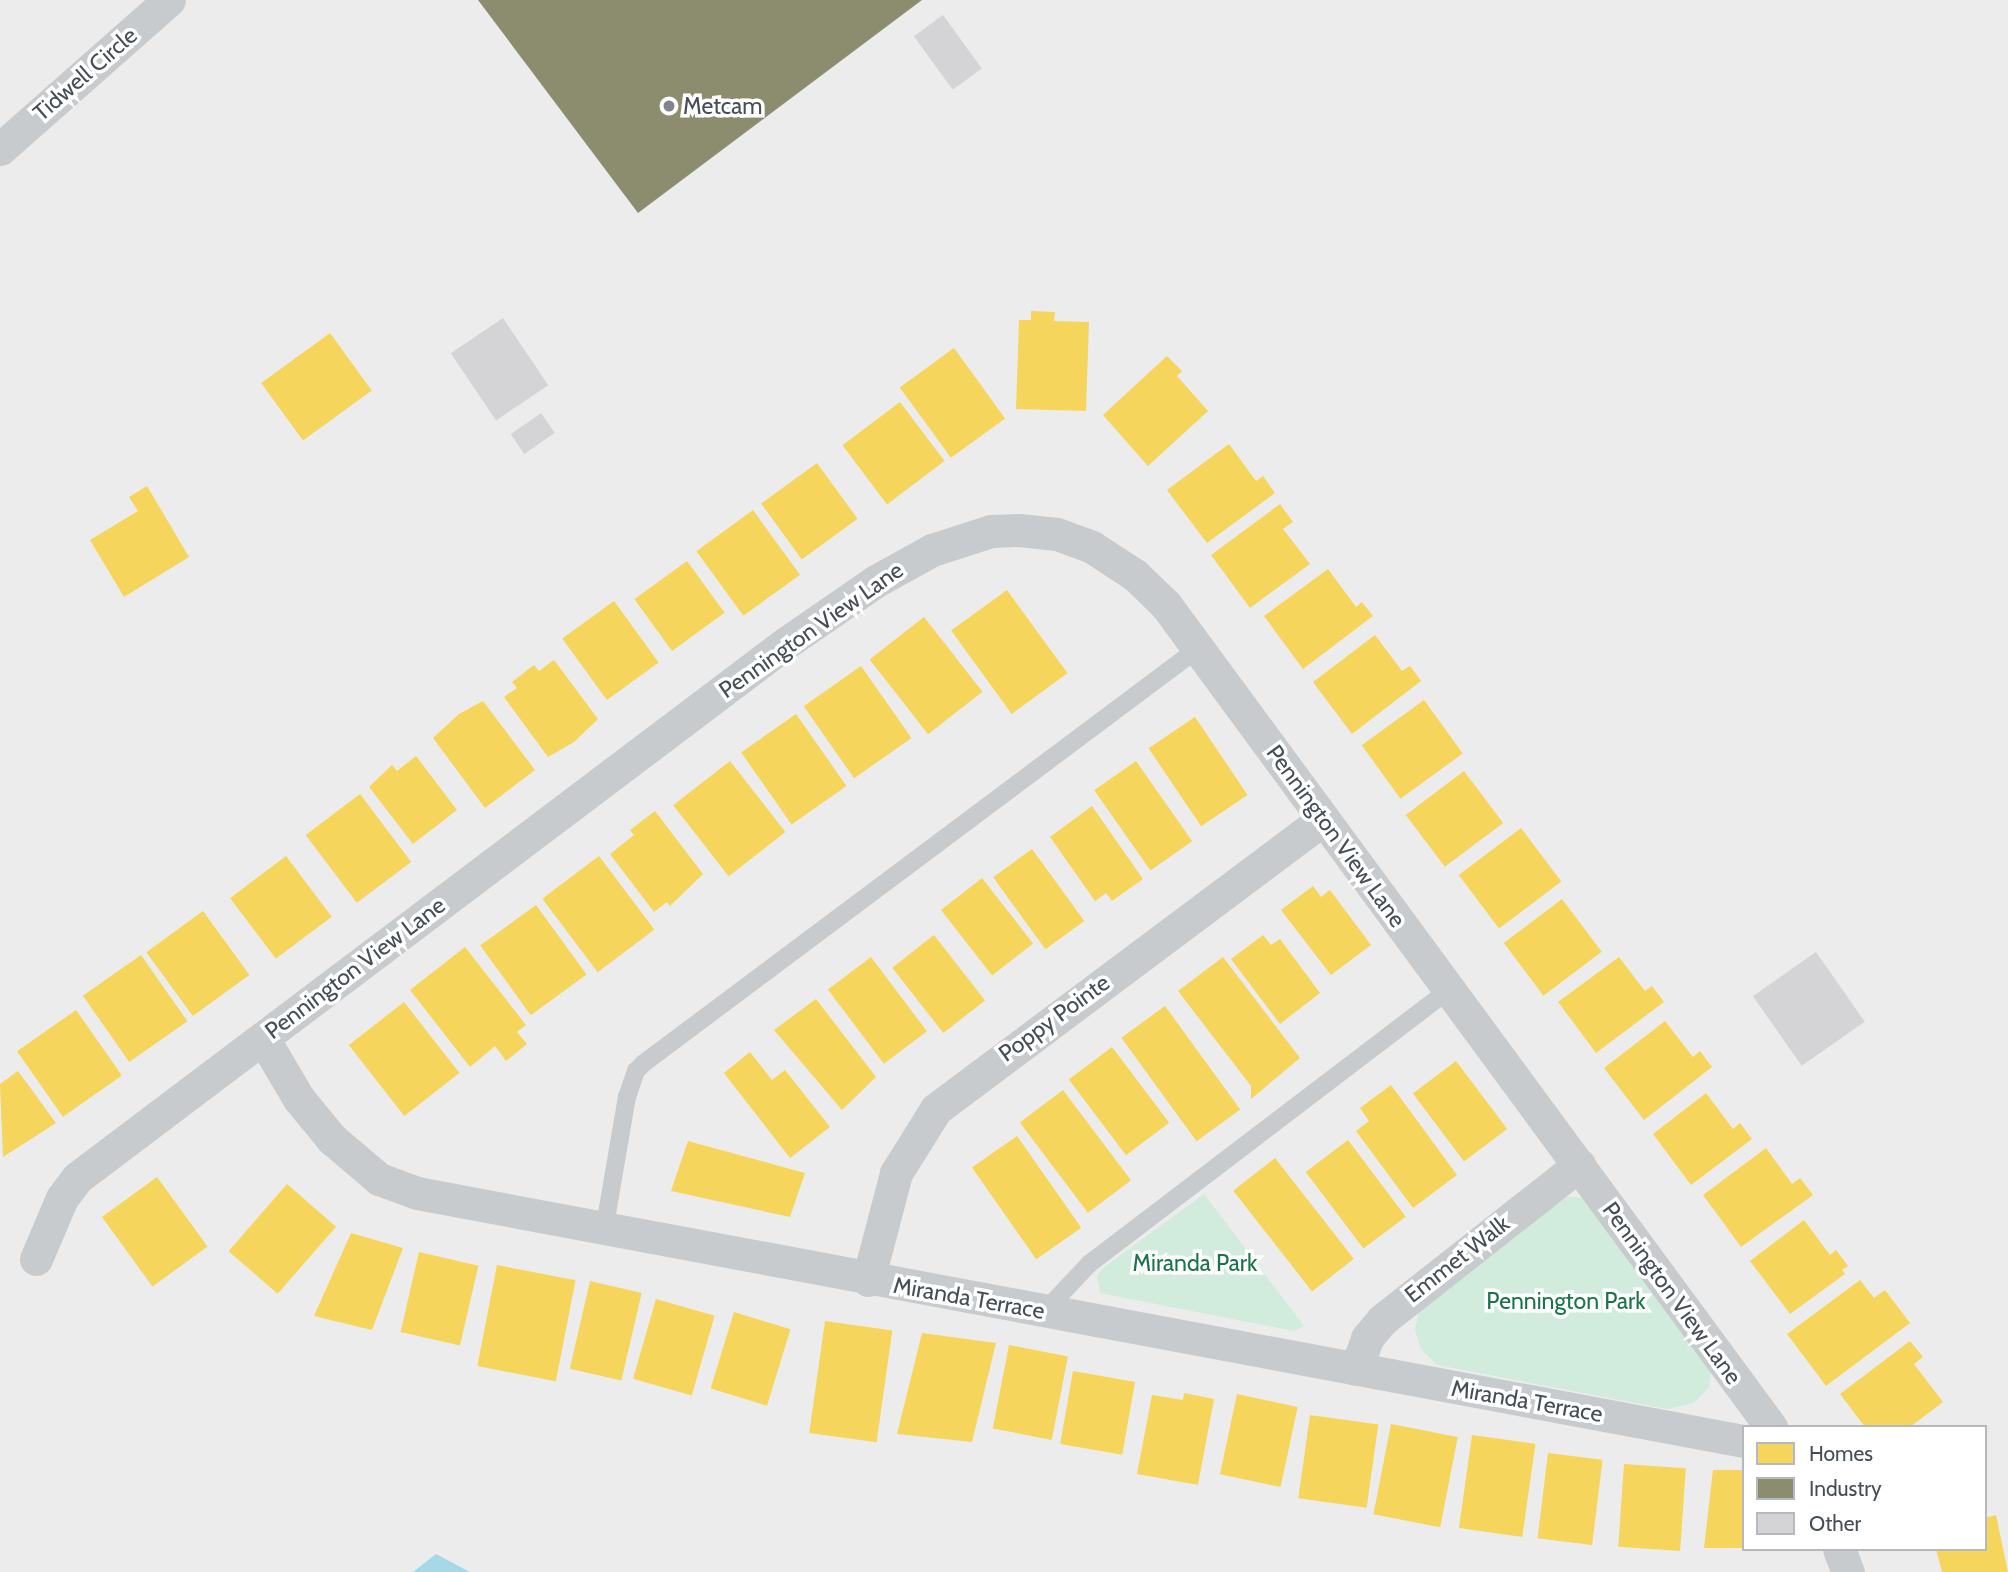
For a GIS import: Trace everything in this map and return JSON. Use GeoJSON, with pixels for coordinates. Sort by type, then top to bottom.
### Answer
{"type":"FeatureCollection","features":[{"type":"Feature","properties":{"kind":"street","name":"Tidwell Circle"},"geometry":{"type":"LineString","coordinates":[[0,149],[169,0]]}},
{"type":"Feature","properties":{"kind":"street","name":"Pennington View Lane"},"geometry":{"type":"LineString","coordinates":[[36,1259],[62,1198],[77,1178],[786,643],[876,581],[932,550],[991,531],[1057,534],[1077,541],[1153,589],[1200,647],[1770,1425]]}},
{"type":"Feature","properties":{"kind":"street","name":"Poppy Pointe"},"geometry":{"type":"LineString","coordinates":[[868,1280],[896,1173],[936,1109],[1324,819]]}},
{"type":"Feature","properties":{"kind":"street","name":"Miranda Terrace"},"geometry":{"type":"LineString","coordinates":[[263,1038],[317,1123],[379,1179],[417,1193],[604,1231],[1742,1441]]}},
{"type":"Feature","properties":{"kind":"street","name":"Emmet Walk"},"geometry":{"type":"LineString","coordinates":[[1356,1369],[1367,1338],[1382,1320],[1579,1165]]}},
{"type":"Feature","properties":{"kind":"street"},"geometry":{"type":"LineString","coordinates":[[1840,1551],[1848,1572]]}},
{"type":"Feature","properties":{"kind":"lane"},"geometry":{"type":"LineString","coordinates":[[604,1231],[627,1097],[636,1071],[644,1063],[1200,647]]}},
{"type":"Feature","properties":{"kind":"lane"},"geometry":{"type":"LineString","coordinates":[[1044,1312],[1089,1264],[1450,990]]}},
{"type":"Feature","properties":{"kind":"green space","name":"Miranda Park"},"geometry":{"type":"Polygon","coordinates":[[[1204,1194],[1304,1326],[1294,1331],[1100,1293],[1097,1276],[1103,1268],[1204,1194]]]}},
{"type":"Feature","properties":{"kind":"green space","name":"Pennington Park"},"geometry":{"type":"Polygon","coordinates":[[[1561,1198],[1589,1198],[1712,1365],[1709,1387],[1694,1403],[1667,1409],[1437,1365],[1421,1349],[1415,1330],[1419,1310],[1561,1198]]]}},
{"type":"Feature","properties":{"kind":"water"},"geometry":{"type":"Polygon","coordinates":[[[436,1554],[470,1572],[413,1572],[436,1554]]]}},
{"type":"Feature","properties":{"kind":"building: Homes"},"geometry":{"type":"Polygon","coordinates":[[[1031,311],[1055,312],[1054,321],[1089,322],[1086,411],[1016,409],[1019,320],[1031,320],[1031,311]]]}},
{"type":"Feature","properties":{"kind":"building: Homes"},"geometry":{"type":"Polygon","coordinates":[[[330,333],[372,390],[303,440],[261,383],[330,333]]]}},
{"type":"Feature","properties":{"kind":"building: Homes"},"geometry":{"type":"Polygon","coordinates":[[[954,348],[1005,418],[951,458],[900,387],[954,348]]]}},
{"type":"Feature","properties":{"kind":"building: Homes"},"geometry":{"type":"Polygon","coordinates":[[[1167,356],[1182,371],[1177,376],[1208,411],[1148,466],[1103,415],[1167,356]]]}},
{"type":"Feature","properties":{"kind":"building: Homes"},"geometry":{"type":"Polygon","coordinates":[[[900,402],[945,461],[887,504],[842,445],[900,402]]]}},
{"type":"Feature","properties":{"kind":"building: Homes"},"geometry":{"type":"Polygon","coordinates":[[[1229,444],[1256,481],[1263,476],[1275,493],[1207,543],[1167,490],[1229,444]]]}},
{"type":"Feature","properties":{"kind":"building: Homes"},"geometry":{"type":"Polygon","coordinates":[[[817,463],[858,519],[802,559],[761,504],[817,463]]]}},
{"type":"Feature","properties":{"kind":"building: Homes"},"geometry":{"type":"Polygon","coordinates":[[[147,486],[189,557],[124,597],[90,540],[138,511],[129,497],[147,486]]]}},
{"type":"Feature","properties":{"kind":"building: Homes"},"geometry":{"type":"Polygon","coordinates":[[[1280,504],[1293,522],[1283,529],[1310,564],[1250,608],[1211,555],[1280,504]]]}},
{"type":"Feature","properties":{"kind":"building: Homes"},"geometry":{"type":"Polygon","coordinates":[[[753,510],[800,575],[743,616],[696,551],[753,510]]]}},
{"type":"Feature","properties":{"kind":"building: Homes"},"geometry":{"type":"Polygon","coordinates":[[[687,561],[725,613],[672,651],[634,599],[687,561]]]}},
{"type":"Feature","properties":{"kind":"building: Homes"},"geometry":{"type":"Polygon","coordinates":[[[1328,569],[1356,607],[1362,602],[1373,616],[1303,669],[1264,616],[1328,569]]]}},
{"type":"Feature","properties":{"kind":"building: Homes"},"geometry":{"type":"Polygon","coordinates":[[[1007,590],[1068,673],[1012,714],[951,631],[1007,590]]]}},
{"type":"Feature","properties":{"kind":"building: Homes"},"geometry":{"type":"Polygon","coordinates":[[[614,601],[659,662],[607,700],[562,639],[614,601]]]}},
{"type":"Feature","properties":{"kind":"building: Homes"},"geometry":{"type":"Polygon","coordinates":[[[924,617],[982,692],[928,734],[870,659],[924,617]]]}},
{"type":"Feature","properties":{"kind":"building: Homes"},"geometry":{"type":"Polygon","coordinates":[[[1375,635],[1402,671],[1410,666],[1421,681],[1352,734],[1313,682],[1375,635]]]}},
{"type":"Feature","properties":{"kind":"building: Homes"},"geometry":{"type":"Polygon","coordinates":[[[554,660],[598,719],[574,742],[548,757],[504,697],[517,688],[512,682],[534,665],[539,671],[554,660]]]}},
{"type":"Feature","properties":{"kind":"building: Homes"},"geometry":{"type":"Polygon","coordinates":[[[861,666],[911,738],[854,778],[804,706],[861,666]]]}},
{"type":"Feature","properties":{"kind":"building: Homes"},"geometry":{"type":"Polygon","coordinates":[[[1424,700],[1463,753],[1400,799],[1362,745],[1424,700]]]}},
{"type":"Feature","properties":{"kind":"building: Homes"},"geometry":{"type":"Polygon","coordinates":[[[483,701],[535,770],[485,808],[433,738],[459,714],[483,701]]]}},
{"type":"Feature","properties":{"kind":"building: Homes"},"geometry":{"type":"Polygon","coordinates":[[[796,714],[846,786],[792,825],[741,752],[796,714]]]}},
{"type":"Feature","properties":{"kind":"building: Homes"},"geometry":{"type":"Polygon","coordinates":[[[1195,717],[1248,795],[1201,826],[1149,748],[1195,717]]]}},
{"type":"Feature","properties":{"kind":"building: Homes"},"geometry":{"type":"Polygon","coordinates":[[[416,756],[457,810],[413,844],[369,787],[392,765],[397,771],[416,756]]]}},
{"type":"Feature","properties":{"kind":"building: Homes"},"geometry":{"type":"Polygon","coordinates":[[[730,761],[785,832],[729,876],[673,805],[730,761]]]}},
{"type":"Feature","properties":{"kind":"building: Homes"},"geometry":{"type":"Polygon","coordinates":[[[1136,761],[1192,841],[1150,871],[1094,790],[1136,761]]]}},
{"type":"Feature","properties":{"kind":"building: Homes"},"geometry":{"type":"Polygon","coordinates":[[[1464,771],[1503,823],[1445,867],[1406,815],[1464,771]]]}},
{"type":"Feature","properties":{"kind":"building: Homes"},"geometry":{"type":"Polygon","coordinates":[[[360,794],[411,862],[357,903],[306,835],[360,794]]]}},
{"type":"Feature","properties":{"kind":"building: Homes"},"geometry":{"type":"Polygon","coordinates":[[[1092,806],[1143,879],[1112,901],[1106,893],[1095,901],[1050,837],[1092,806]]]}},
{"type":"Feature","properties":{"kind":"building: Homes"},"geometry":{"type":"Polygon","coordinates":[[[655,811],[703,874],[670,906],[667,902],[654,912],[610,854],[634,835],[630,830],[655,811]]]}},
{"type":"Feature","properties":{"kind":"building: Homes"},"geometry":{"type":"Polygon","coordinates":[[[1521,828],[1561,882],[1499,928],[1459,875],[1521,828]]]}},
{"type":"Feature","properties":{"kind":"building: Homes"},"geometry":{"type":"Polygon","coordinates":[[[1032,849],[1084,921],[1045,949],[993,877],[1032,849]]]}},
{"type":"Feature","properties":{"kind":"building: Homes"},"geometry":{"type":"Polygon","coordinates":[[[286,856],[332,917],[276,959],[230,898],[286,856]]]}},
{"type":"Feature","properties":{"kind":"building: Homes"},"geometry":{"type":"Polygon","coordinates":[[[599,856],[654,929],[598,972],[542,899],[599,856]]]}},
{"type":"Feature","properties":{"kind":"building: Homes"},"geometry":{"type":"Polygon","coordinates":[[[982,878],[1033,943],[992,975],[941,910],[982,878]]]}},
{"type":"Feature","properties":{"kind":"building: Homes"},"geometry":{"type":"Polygon","coordinates":[[[1313,886],[1321,897],[1330,890],[1371,945],[1331,975],[1281,910],[1313,886]]]}},
{"type":"Feature","properties":{"kind":"building: Homes"},"geometry":{"type":"Polygon","coordinates":[[[1562,899],[1602,952],[1543,996],[1504,943],[1562,899]]]}},
{"type":"Feature","properties":{"kind":"building: Homes"},"geometry":{"type":"Polygon","coordinates":[[[536,905],[587,975],[531,1015],[480,946],[536,905]]]}},
{"type":"Feature","properties":{"kind":"building: Homes"},"geometry":{"type":"Polygon","coordinates":[[[203,911],[249,975],[193,1016],[146,952],[203,911]]]}},
{"type":"Feature","properties":{"kind":"building: Homes"},"geometry":{"type":"Polygon","coordinates":[[[934,935],[985,1000],[943,1033],[892,968],[934,935]]]}},
{"type":"Feature","properties":{"kind":"building: Homes"},"geometry":{"type":"Polygon","coordinates":[[[1263,935],[1271,945],[1280,939],[1320,993],[1280,1024],[1231,959],[1263,935]]]}},
{"type":"Feature","properties":{"kind":"building: Homes"},"geometry":{"type":"Polygon","coordinates":[[[465,947],[526,1025],[517,1032],[527,1044],[506,1061],[495,1046],[470,1067],[410,990],[465,947]]]}},
{"type":"Feature","properties":{"kind":"building: Homes"},"geometry":{"type":"Polygon","coordinates":[[[141,955],[187,1021],[129,1062],[83,996],[141,955]]]}},
{"type":"Feature","properties":{"kind":"building: Homes"},"geometry":{"type":"Polygon","coordinates":[[[871,957],[927,1031],[884,1064],[828,989],[871,957]]]}},
{"type":"Feature","properties":{"kind":"building: Homes"},"geometry":{"type":"Polygon","coordinates":[[[1223,957],[1300,1058],[1251,1099],[1251,1086],[1178,991],[1223,957]]]}},
{"type":"Feature","properties":{"kind":"building: Homes"},"geometry":{"type":"Polygon","coordinates":[[[1619,957],[1645,991],[1652,986],[1664,1002],[1596,1053],[1558,1002],[1619,957]]]}},
{"type":"Feature","properties":{"kind":"building: Homes"},"geometry":{"type":"Polygon","coordinates":[[[816,999],[876,1077],[842,1110],[774,1030],[816,999]]]}},
{"type":"Feature","properties":{"kind":"building: Homes"},"geometry":{"type":"Polygon","coordinates":[[[404,1002],[459,1073],[404,1116],[349,1045],[404,1002]]]}},
{"type":"Feature","properties":{"kind":"building: Homes"},"geometry":{"type":"Polygon","coordinates":[[[1165,1006],[1240,1110],[1197,1141],[1121,1038],[1165,1006]]]}},
{"type":"Feature","properties":{"kind":"building: Homes"},"geometry":{"type":"Polygon","coordinates":[[[76,1010],[122,1076],[63,1117],[17,1051],[76,1010]]]}},
{"type":"Feature","properties":{"kind":"building: Homes"},"geometry":{"type":"Polygon","coordinates":[[[1665,1021],[1693,1057],[1700,1051],[1712,1067],[1644,1120],[1604,1068],[1665,1021]]]}},
{"type":"Feature","properties":{"kind":"building: Homes"},"geometry":{"type":"Polygon","coordinates":[[[1112,1047],[1169,1123],[1126,1155],[1069,1079],[1112,1047]]]}},
{"type":"Feature","properties":{"kind":"building: Homes"},"geometry":{"type":"Polygon","coordinates":[[[750,1052],[772,1080],[785,1070],[830,1127],[790,1158],[724,1073],[750,1052]]]}},
{"type":"Feature","properties":{"kind":"building: Homes"},"geometry":{"type":"Polygon","coordinates":[[[1456,1061],[1507,1129],[1464,1161],[1413,1093],[1456,1061]]]}},
{"type":"Feature","properties":{"kind":"building: Homes"},"geometry":{"type":"Polygon","coordinates":[[[18,1071],[56,1123],[3,1157],[0,1084],[18,1071]]]}},
{"type":"Feature","properties":{"kind":"building: Homes"},"geometry":{"type":"Polygon","coordinates":[[[1391,1085],[1457,1175],[1413,1208],[1356,1131],[1369,1121],[1360,1108],[1391,1085]]]}},
{"type":"Feature","properties":{"kind":"building: Homes"},"geometry":{"type":"Polygon","coordinates":[[[1063,1090],[1131,1180],[1088,1213],[1020,1122],[1063,1090]]]}},
{"type":"Feature","properties":{"kind":"building: Homes"},"geometry":{"type":"Polygon","coordinates":[[[1706,1093],[1733,1129],[1740,1123],[1752,1139],[1691,1185],[1653,1134],[1706,1093]]]}},
{"type":"Feature","properties":{"kind":"building: Homes"},"geometry":{"type":"Polygon","coordinates":[[[1017,1136],[1081,1228],[1036,1259],[972,1168],[1017,1136]]]}},
{"type":"Feature","properties":{"kind":"building: Homes"},"geometry":{"type":"Polygon","coordinates":[[[1348,1140],[1406,1217],[1363,1249],[1306,1172],[1348,1140]]]}},
{"type":"Feature","properties":{"kind":"building: Homes"},"geometry":{"type":"Polygon","coordinates":[[[688,1141],[805,1173],[790,1217],[671,1191],[688,1141]]]}},
{"type":"Feature","properties":{"kind":"building: Homes"},"geometry":{"type":"Polygon","coordinates":[[[1766,1148],[1792,1184],[1800,1178],[1813,1195],[1741,1247],[1703,1195],[1766,1148]]]}},
{"type":"Feature","properties":{"kind":"building: Homes"},"geometry":{"type":"Polygon","coordinates":[[[1275,1158],[1354,1259],[1312,1291],[1233,1191],[1275,1158]]]}},
{"type":"Feature","properties":{"kind":"building: Homes"},"geometry":{"type":"Polygon","coordinates":[[[157,1177],[208,1247],[153,1287],[102,1217],[157,1177]]]}},
{"type":"Feature","properties":{"kind":"building: Homes"},"geometry":{"type":"Polygon","coordinates":[[[287,1184],[336,1227],[278,1294],[229,1251],[287,1184]]]}},
{"type":"Feature","properties":{"kind":"building: Homes"},"geometry":{"type":"Polygon","coordinates":[[[1804,1220],[1830,1255],[1836,1250],[1848,1266],[1842,1270],[1845,1274],[1790,1314],[1750,1261],[1804,1220]]]}},
{"type":"Feature","properties":{"kind":"building: Homes"},"geometry":{"type":"Polygon","coordinates":[[[351,1233],[403,1248],[372,1330],[314,1316],[351,1233]]]}},
{"type":"Feature","properties":{"kind":"building: Homes"},"geometry":{"type":"Polygon","coordinates":[[[419,1252],[478,1266],[460,1346],[401,1332],[419,1252]]]}},
{"type":"Feature","properties":{"kind":"building: Homes"},"geometry":{"type":"Polygon","coordinates":[[[497,1265],[576,1280],[556,1381],[477,1366],[497,1265]]]}},
{"type":"Feature","properties":{"kind":"building: Homes"},"geometry":{"type":"Polygon","coordinates":[[[1860,1280],[1874,1298],[1885,1290],[1910,1323],[1826,1386],[1787,1334],[1860,1280]]]}},
{"type":"Feature","properties":{"kind":"building: Homes"},"geometry":{"type":"Polygon","coordinates":[[[590,1281],[642,1293],[621,1381],[570,1369],[590,1281]]]}},
{"type":"Feature","properties":{"kind":"building: Homes"},"geometry":{"type":"Polygon","coordinates":[[[656,1299],[715,1316],[692,1396],[633,1379],[656,1299]]]}},
{"type":"Feature","properties":{"kind":"building: Homes"},"geometry":{"type":"Polygon","coordinates":[[[734,1312],[790,1329],[767,1406],[711,1389],[734,1312]]]}},
{"type":"Feature","properties":{"kind":"building: Homes"},"geometry":{"type":"Polygon","coordinates":[[[825,1321],[892,1330],[877,1442],[809,1433],[825,1321]]]}},
{"type":"Feature","properties":{"kind":"building: Homes"},"geometry":{"type":"Polygon","coordinates":[[[922,1333],[996,1343],[972,1442],[897,1434],[922,1333]]]}},
{"type":"Feature","properties":{"kind":"building: Homes"},"geometry":{"type":"Polygon","coordinates":[[[1910,1341],[1923,1357],[1914,1364],[1943,1402],[1913,1425],[1863,1425],[1840,1394],[1910,1341]]]}},
{"type":"Feature","properties":{"kind":"building: Homes"},"geometry":{"type":"Polygon","coordinates":[[[1009,1345],[1068,1356],[1052,1440],[993,1428],[1009,1345]]]}},
{"type":"Feature","properties":{"kind":"building: Homes"},"geometry":{"type":"Polygon","coordinates":[[[1073,1371],[1135,1382],[1122,1455],[1060,1444],[1073,1371]]]}},
{"type":"Feature","properties":{"kind":"building: Homes"},"geometry":{"type":"Polygon","coordinates":[[[1184,1393],[1214,1399],[1198,1485],[1137,1474],[1152,1395],[1183,1400],[1184,1393]]]}},
{"type":"Feature","properties":{"kind":"building: Homes"},"geometry":{"type":"Polygon","coordinates":[[[1237,1394],[1298,1407],[1281,1487],[1220,1474],[1237,1394]]]}},
{"type":"Feature","properties":{"kind":"building: Homes"},"geometry":{"type":"Polygon","coordinates":[[[1310,1415],[1378,1425],[1367,1508],[1298,1498],[1310,1415]]]}},
{"type":"Feature","properties":{"kind":"building: Homes"},"geometry":{"type":"Polygon","coordinates":[[[1391,1424],[1458,1437],[1440,1527],[1373,1514],[1391,1424]]]}},
{"type":"Feature","properties":{"kind":"building: Homes"},"geometry":{"type":"Polygon","coordinates":[[[1472,1435],[1535,1444],[1522,1537],[1459,1528],[1472,1435]]]}},
{"type":"Feature","properties":{"kind":"building: Homes"},"geometry":{"type":"Polygon","coordinates":[[[1548,1453],[1603,1460],[1592,1545],[1538,1538],[1548,1453]]]}},
{"type":"Feature","properties":{"kind":"building: Homes"},"geometry":{"type":"Polygon","coordinates":[[[1624,1464],[1686,1468],[1680,1551],[1618,1547],[1624,1464]]]}},
{"type":"Feature","properties":{"kind":"building: Homes"},"geometry":{"type":"Polygon","coordinates":[[[1713,1470],[1742,1470],[1742,1548],[1704,1548],[1713,1470]]]}},
{"type":"Feature","properties":{"kind":"building: Homes"},"geometry":{"type":"Polygon","coordinates":[[[1996,1515],[2008,1572],[1942,1572],[1937,1551],[1987,1551],[1987,1517],[1996,1515]]]}},
{"type":"Feature","properties":{"kind":"building: Industry","name":"Metcam"},"geometry":{"type":"Polygon","coordinates":[[[478,0],[922,0],[638,213],[478,0]]]}},
{"type":"Feature","properties":{"kind":"building: Other"},"geometry":{"type":"Polygon","coordinates":[[[943,15],[982,68],[953,90],[914,36],[943,15]]]}},
{"type":"Feature","properties":{"kind":"building: Other"},"geometry":{"type":"Polygon","coordinates":[[[503,318],[548,385],[496,420],[451,353],[503,318]]]}},
{"type":"Feature","properties":{"kind":"building: Other"},"geometry":{"type":"Polygon","coordinates":[[[541,413],[555,433],[524,454],[511,434],[541,413]]]}},
{"type":"Feature","properties":{"kind":"building: Other"},"geometry":{"type":"Polygon","coordinates":[[[1816,952],[1865,1022],[1802,1066],[1753,996],[1816,952]]]}},
{"type":"Feature","properties":{"kind":"place","name":"Metcam"},"geometry":{"type":"Point","coordinates":[669,106]}}]}
